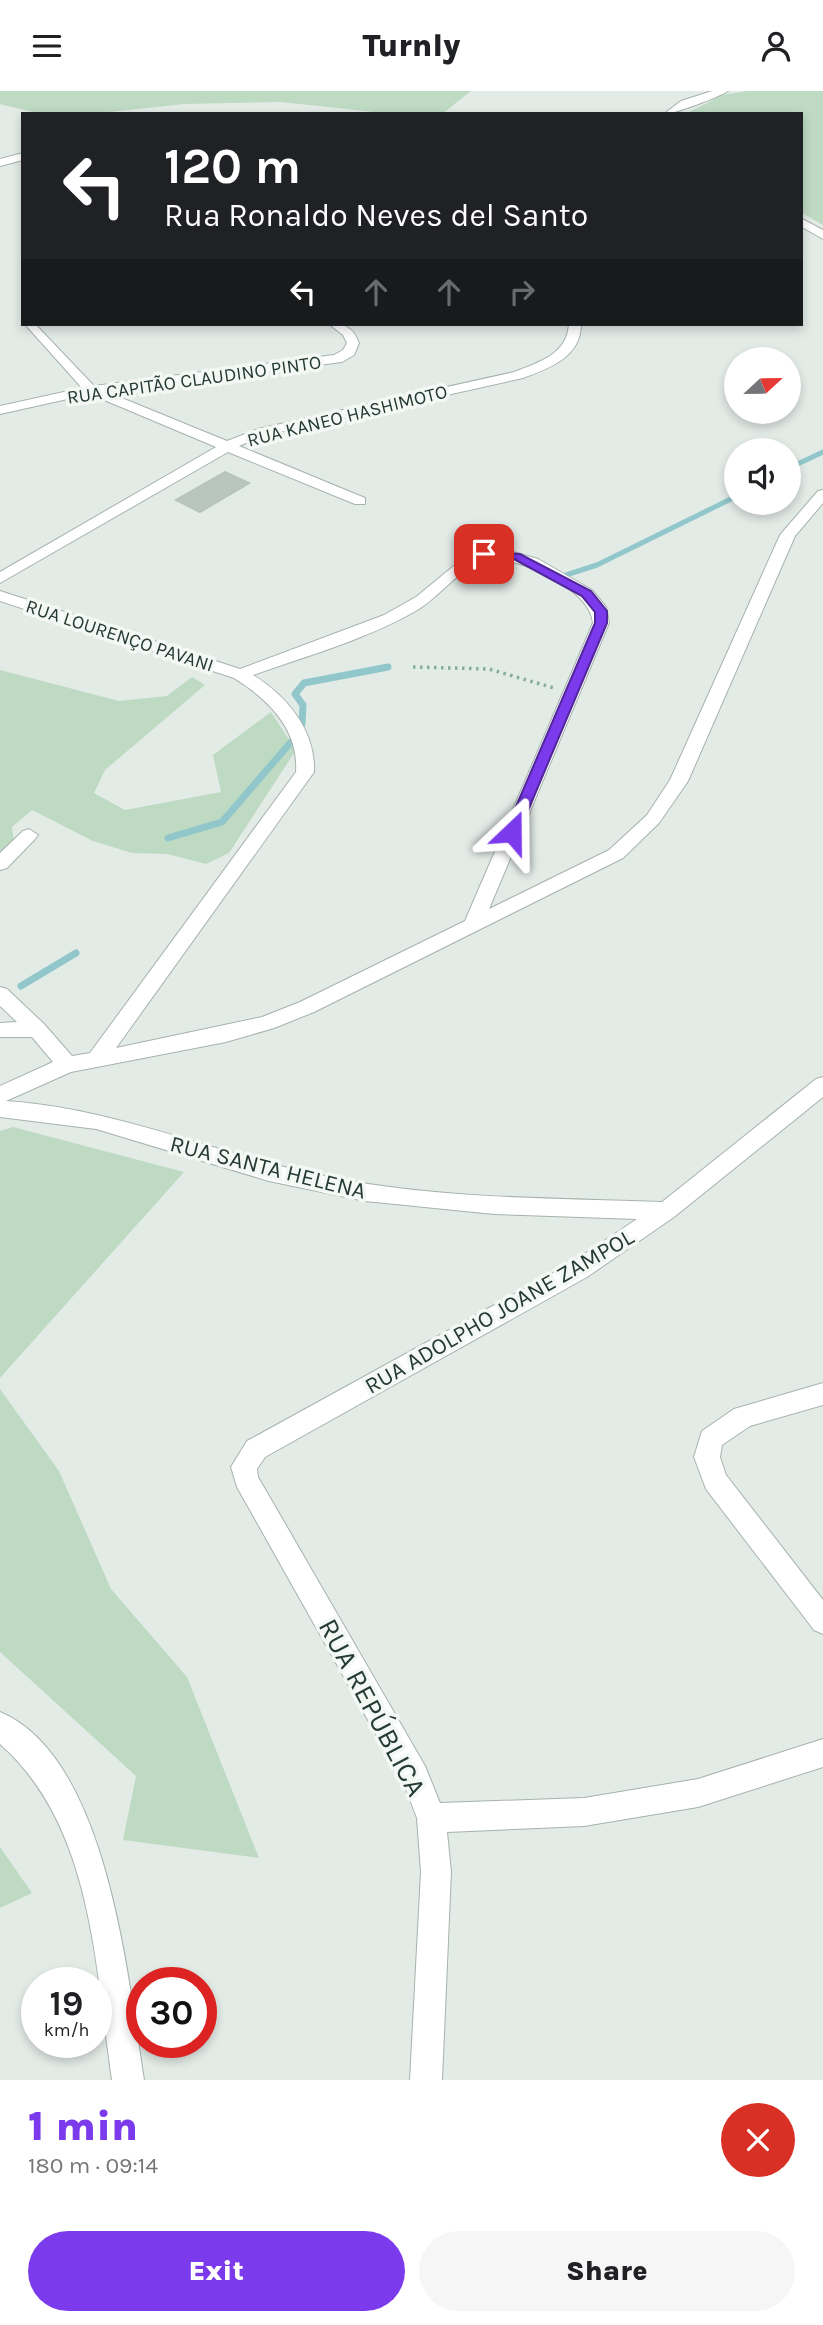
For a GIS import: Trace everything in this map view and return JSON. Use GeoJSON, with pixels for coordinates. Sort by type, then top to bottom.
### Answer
{"type":"FeatureCollection","features":[{"type":"Feature","properties":{"kind":"street"},"geometry":{"type":"LineString","coordinates":[[672,112],[685,103],[723,91]]}},
{"type":"Feature","properties":{"kind":"street"},"geometry":{"type":"LineString","coordinates":[[0,163],[21,157]]}},
{"type":"Feature","properties":{"kind":"street"},"geometry":{"type":"LineString","coordinates":[[803,223],[823,235]]}},
{"type":"Feature","properties":{"kind":"street"},"geometry":{"type":"LineString","coordinates":[[30,326],[92,390],[360,501]]}},
{"type":"Feature","properties":{"kind":"street","name":"RUA CAPITÃO CLAUDINO PINTO"},"geometry":{"type":"LineString","coordinates":[[0,410],[92,390],[337,359],[349,352],[353,343],[349,333],[338,326]]}},
{"type":"Feature","properties":{"kind":"street","name":"RUA KANEO HASHIMOTO"},"geometry":{"type":"LineString","coordinates":[[0,578],[229,445],[286,425],[518,375],[545,365],[566,351],[577,335],[575,326]]}},
{"type":"Feature","properties":{"kind":"street"},"geometry":{"type":"LineString","coordinates":[[0,1095],[67,1065],[226,1034],[267,1023],[616,854],[653,819],[679,781],[788,535],[823,494]]}},
{"type":"Feature","properties":{"kind":"street"},"geometry":{"type":"LineString","coordinates":[[240,674],[377,624],[413,606],[467,560],[484,554],[516,556],[586,593],[595,601],[601,611],[601,623],[472,926]]}},
{"type":"Feature","properties":{"kind":"street","name":"RUA LOURENÇO PAVANI"},"geometry":{"type":"LineString","coordinates":[[0,596],[240,674],[260,685],[279,702],[305,750],[305,772],[98,1057]]}},
{"type":"Feature","properties":{"kind":"street"},"geometry":{"type":"LineString","coordinates":[[0,864],[29,835]]}},
{"type":"Feature","properties":{"kind":"street"},"geometry":{"type":"LineString","coordinates":[[0,994],[37,1029],[67,1065]]}},
{"type":"Feature","properties":{"kind":"street"},"geometry":{"type":"LineString","coordinates":[[0,1030],[37,1029]]}},
{"type":"Feature","properties":{"kind":"street","name":"RUA ADOLPHO JOANE ZAMPOL"},"geometry":{"type":"LineString","coordinates":[[246,1479],[244,1467],[256,1450],[579,1270],[666,1211],[823,1085]]}},
{"type":"Feature","properties":{"kind":"street","name":"RUA SANTA HELENA"},"geometry":{"type":"LineString","coordinates":[[0,1109],[59,1114],[110,1123],[231,1163],[321,1185],[392,1197],[465,1204],[666,1211]]}},
{"type":"Feature","properties":{"kind":"street"},"geometry":{"type":"LineString","coordinates":[[823,1394],[743,1417],[711,1439],[707,1457],[715,1481],[823,1621]]}},
{"type":"Feature","properties":{"kind":"street","name":"RUA REPÚBLICA"},"geometry":{"type":"LineString","coordinates":[[246,1479],[415,1776],[431,1818],[436,1872],[426,2080]]}},
{"type":"Feature","properties":{"kind":"street"},"geometry":{"type":"LineString","coordinates":[[0,1726],[49,1776],[78,1834],[99,1903],[128,2080]]}},
{"type":"Feature","properties":{"kind":"street"},"geometry":{"type":"LineString","coordinates":[[431,1818],[584,1812],[698,1794],[823,1753]]}},
{"type":"Feature","properties":{"kind":"path"},"geometry":{"type":"LineString","coordinates":[[413,667],[489,670],[572,692]]}},
{"type":"Feature","properties":{"kind":"green space"},"geometry":{"type":"Polygon","coordinates":[[[0,91],[471,91],[445,112],[374,112],[281,102],[184,104],[110,112],[33,112],[0,104],[0,91]]]}},
{"type":"Feature","properties":{"kind":"green space"},"geometry":{"type":"Polygon","coordinates":[[[747,91],[823,91],[823,225],[803,214],[803,112],[689,112],[723,95],[747,91]]]}},
{"type":"Feature","properties":{"kind":"green space"},"geometry":{"type":"Polygon","coordinates":[[[0,670],[119,701],[167,696],[192,677],[205,685],[105,770],[94,793],[125,810],[221,792],[213,755],[271,712],[296,750],[229,853],[206,864],[167,854],[132,853],[93,841],[32,810],[12,827],[14,842],[0,857],[0,670]]]}},
{"type":"Feature","properties":{"kind":"green space"},"geometry":{"type":"Polygon","coordinates":[[[13,1127],[184,1172],[0,1378],[0,1131],[13,1127]]]}},
{"type":"Feature","properties":{"kind":"green space"},"geometry":{"type":"Polygon","coordinates":[[[0,1389],[59,1471],[111,1589],[187,1677],[259,1858],[123,1840],[136,1776],[0,1652],[0,1389]]]}},
{"type":"Feature","properties":{"kind":"green space"},"geometry":{"type":"Polygon","coordinates":[[[0,1847],[32,1893],[0,1908],[0,1847]]]}},
{"type":"Feature","properties":{"kind":"building"},"geometry":{"type":"Polygon","coordinates":[[[225,472],[249,483],[200,512],[176,500],[225,472]]]}},
{"type":"Feature","properties":{"kind":"waterway"},"geometry":{"type":"LineString","coordinates":[[801,462],[823,452]]}},
{"type":"Feature","properties":{"kind":"waterway"},"geometry":{"type":"LineString","coordinates":[[566,575],[597,565],[724,502]]}},
{"type":"Feature","properties":{"kind":"waterway"},"geometry":{"type":"LineString","coordinates":[[302,724],[303,705],[295,694],[304,683],[388,667]]}},
{"type":"Feature","properties":{"kind":"waterway"},"geometry":{"type":"LineString","coordinates":[[168,838],[222,822],[291,742]]}},
{"type":"Feature","properties":{"kind":"waterway"},"geometry":{"type":"LineString","coordinates":[[21,986],[76,953]]}},
{"type":"Feature","properties":{"kind":"route"},"geometry":{"type":"LineString","coordinates":[[484,554],[516,556],[586,593],[601,611],[601,623],[512,832]]}}]}
